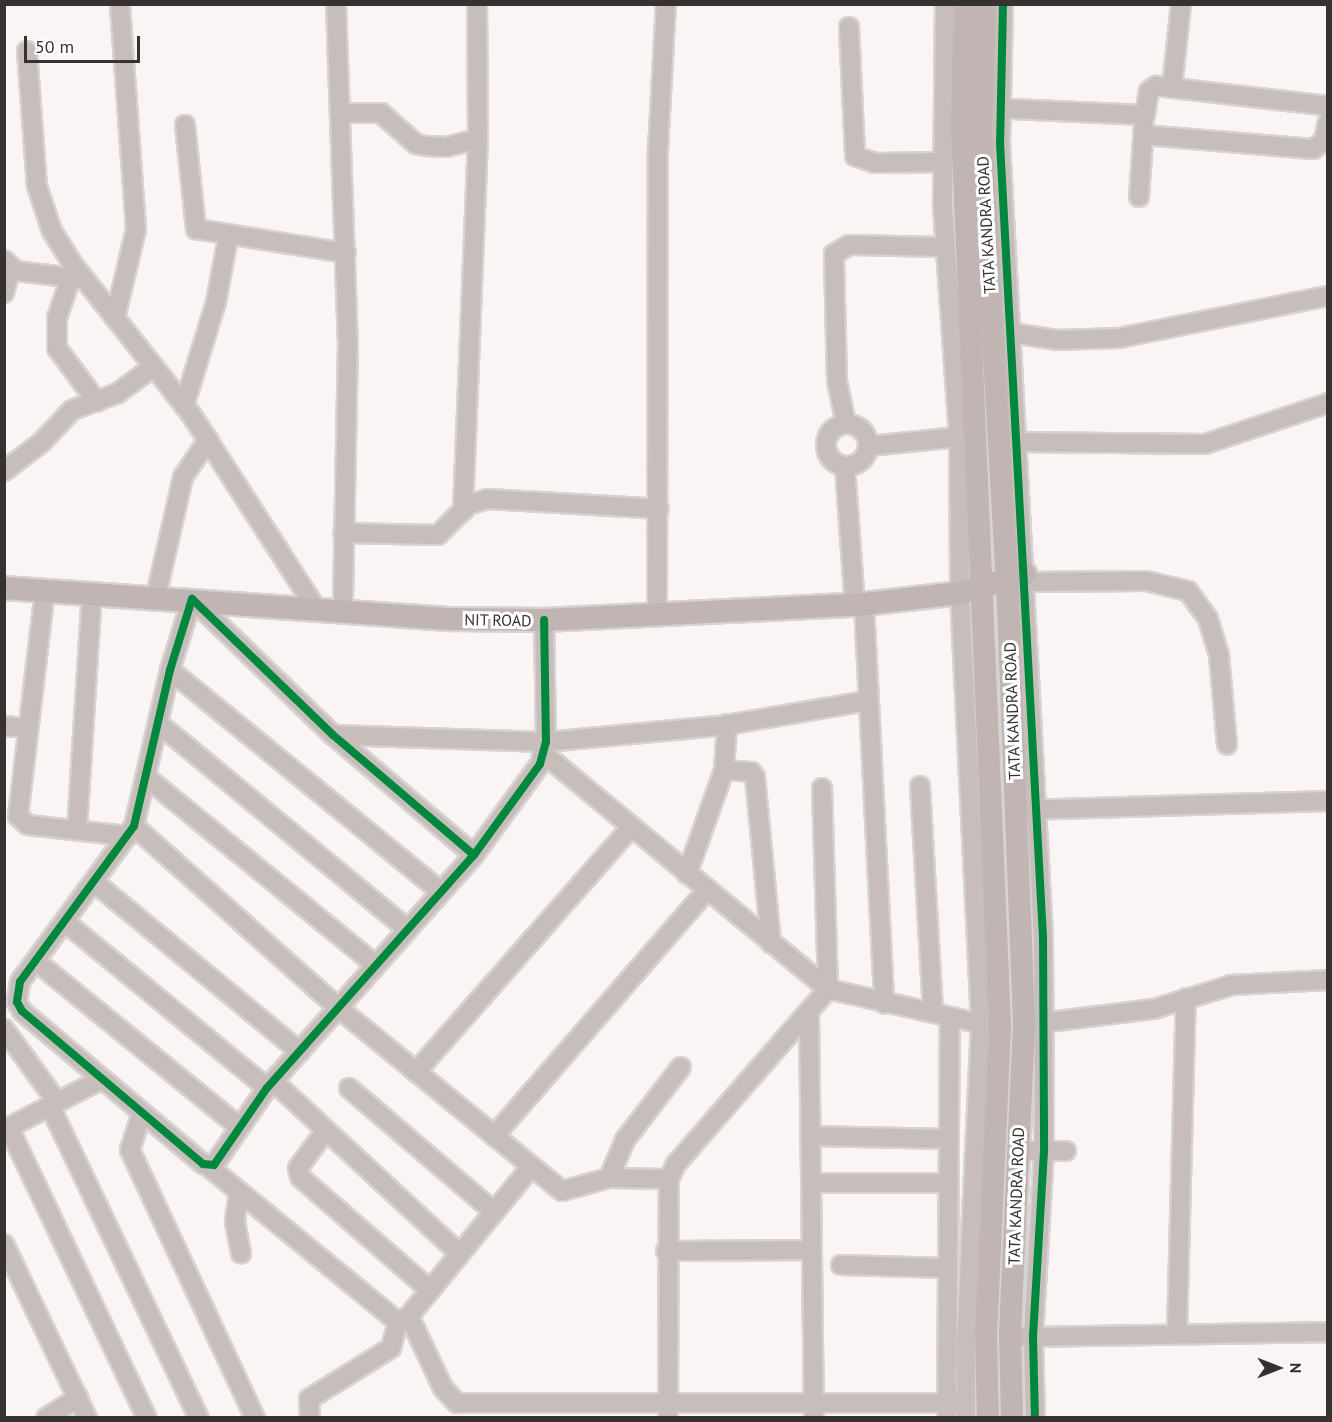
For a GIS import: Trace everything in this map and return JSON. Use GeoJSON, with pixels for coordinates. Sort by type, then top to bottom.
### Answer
{"type":"FeatureCollection","features":[{"type":"Feature","properties":{"kind":"main road","name":"TATA KANDRA ROAD"},"geometry":{"type":"LineString","coordinates":[[965,4],[962,128],[966,436],[970,590],[991,1026],[986,1333],[988,1418]]}},
{"type":"Feature","properties":{"kind":"main road","name":"TATA KANDRA ROAD"},"geometry":{"type":"LineString","coordinates":[[985,4],[1020,578],[1025,810],[1032,937],[1033,1024],[1018,1151],[1010,1336],[1012,1418]]}},
{"type":"Feature","properties":{"kind":"main road","name":"NIT ROAD"},"geometry":{"type":"LineString","coordinates":[[4,588],[156,596],[343,611],[544,620],[860,605],[970,590],[1020,578]]}},
{"type":"Feature","properties":{"kind":"street"},"geometry":{"type":"LineString","coordinates":[[115,318],[136,229],[120,4]]}},
{"type":"Feature","properties":{"kind":"street"},"geometry":{"type":"LineString","coordinates":[[336,4],[346,253],[343,611]]}},
{"type":"Feature","properties":{"kind":"street"},"geometry":{"type":"LineString","coordinates":[[463,511],[478,139],[477,4]]}},
{"type":"Feature","properties":{"kind":"street"},"geometry":{"type":"LineString","coordinates":[[657,613],[658,150],[666,4]]}},
{"type":"Feature","properties":{"kind":"street"},"geometry":{"type":"LineString","coordinates":[[869,446],[966,436],[945,247],[943,162],[945,4]]}},
{"type":"Feature","properties":{"kind":"street"},"geometry":{"type":"LineString","coordinates":[[1003,4],[991,108],[1012,333],[1018,442],[1020,578],[1146,581],[1188,591],[1208,619],[1219,655],[1227,745]]}},
{"type":"Feature","properties":{"kind":"street"},"geometry":{"type":"LineString","coordinates":[[1172,88],[1181,4]]}},
{"type":"Feature","properties":{"kind":"street"},"geometry":{"type":"LineString","coordinates":[[849,27],[855,156],[875,163],[943,162]]}},
{"type":"Feature","properties":{"kind":"street"},"geometry":{"type":"LineString","coordinates":[[27,51],[33,156],[43,212],[77,278],[115,318],[184,406],[316,609]]}},
{"type":"Feature","properties":{"kind":"street"},"geometry":{"type":"LineString","coordinates":[[1139,197],[1145,115],[1151,87],[1328,106]]}},
{"type":"Feature","properties":{"kind":"street"},"geometry":{"type":"LineString","coordinates":[[991,108],[1145,115]]}},
{"type":"Feature","properties":{"kind":"street"},"geometry":{"type":"LineString","coordinates":[[341,113],[381,113],[416,144],[446,147],[478,139]]}},
{"type":"Feature","properties":{"kind":"street"},"geometry":{"type":"LineString","coordinates":[[1143,135],[1313,149],[1323,141],[1328,121]]}},
{"type":"Feature","properties":{"kind":"street"},"geometry":{"type":"LineString","coordinates":[[185,125],[192,222],[204,234],[346,253]]}},
{"type":"Feature","properties":{"kind":"street"},"geometry":{"type":"LineString","coordinates":[[184,406],[216,302],[228,237]]}},
{"type":"Feature","properties":{"kind":"street"},"geometry":{"type":"LineString","coordinates":[[846,424],[837,381],[834,254],[849,245],[945,247]]}},
{"type":"Feature","properties":{"kind":"street"},"geometry":{"type":"LineString","coordinates":[[4,293],[7,265],[77,278]]}},
{"type":"Feature","properties":{"kind":"street"},"geometry":{"type":"LineString","coordinates":[[77,278],[57,318],[57,348],[97,402]]}},
{"type":"Feature","properties":{"kind":"street"},"geometry":{"type":"LineString","coordinates":[[1012,333],[1058,340],[1119,338],[1328,296]]}},
{"type":"Feature","properties":{"kind":"street"},"geometry":{"type":"LineString","coordinates":[[4,471],[42,442],[72,410],[97,402],[153,367]]}},
{"type":"Feature","properties":{"kind":"street"},"geometry":{"type":"LineString","coordinates":[[1018,442],[1204,444],[1328,403]]}},
{"type":"Feature","properties":{"kind":"street"},"geometry":{"type":"LineString","coordinates":[[846,424],[859,428],[869,446],[864,459],[845,467],[833,461],[826,442],[833,429],[846,424]]}},
{"type":"Feature","properties":{"kind":"street"},"geometry":{"type":"LineString","coordinates":[[156,596],[183,477],[208,440]]}},
{"type":"Feature","properties":{"kind":"street"},"geometry":{"type":"LineString","coordinates":[[845,467],[860,605],[867,701],[884,1003]]}},
{"type":"Feature","properties":{"kind":"street"},"geometry":{"type":"LineString","coordinates":[[343,533],[438,535],[476,501],[488,499],[659,508]]}},
{"type":"Feature","properties":{"kind":"street"},"geometry":{"type":"LineString","coordinates":[[45,590],[18,806],[13,822],[77,830],[131,831],[530,1168],[569,1192],[609,1178],[669,1179]]}},
{"type":"Feature","properties":{"kind":"street"},"geometry":{"type":"LineString","coordinates":[[77,830],[92,592]]}},
{"type":"Feature","properties":{"kind":"street"},"geometry":{"type":"LineString","coordinates":[[474,855],[333,735],[192,599],[170,670],[146,777],[131,831],[15,992],[22,1011],[142,1113],[239,1192],[403,1319],[456,1410],[966,1410],[991,1026]]}},
{"type":"Feature","properties":{"kind":"street"},"geometry":{"type":"LineString","coordinates":[[208,1166],[214,1165],[270,1085],[300,1052],[336,1006],[376,965],[406,928],[474,855],[545,748],[544,620]]}},
{"type":"Feature","properties":{"kind":"street"},"geometry":{"type":"LineString","coordinates":[[170,670],[440,891]]}},
{"type":"Feature","properties":{"kind":"street"},"geometry":{"type":"LineString","coordinates":[[333,735],[545,748],[727,724],[867,701]]}},
{"type":"Feature","properties":{"kind":"street"},"geometry":{"type":"LineString","coordinates":[[158,723],[406,928]]}},
{"type":"Feature","properties":{"kind":"street"},"geometry":{"type":"LineString","coordinates":[[687,874],[724,770],[727,724]]}},
{"type":"Feature","properties":{"kind":"street"},"geometry":{"type":"LineString","coordinates":[[4,726],[28,728]]}},
{"type":"Feature","properties":{"kind":"street"},"geometry":{"type":"LineString","coordinates":[[545,748],[631,827],[828,989],[991,1026],[1033,1024],[1154,1009],[1232,985],[1328,980]]}},
{"type":"Feature","properties":{"kind":"street"},"geometry":{"type":"LineString","coordinates":[[724,770],[751,772],[755,777],[771,943]]}},
{"type":"Feature","properties":{"kind":"street"},"geometry":{"type":"LineString","coordinates":[[146,777],[376,965]]}},
{"type":"Feature","properties":{"kind":"street"},"geometry":{"type":"LineString","coordinates":[[920,786],[941,1015],[949,1139],[947,1410]]}},
{"type":"Feature","properties":{"kind":"street"},"geometry":{"type":"LineString","coordinates":[[668,1409],[666,1251],[669,1179],[676,1164],[828,989],[822,788]]}},
{"type":"Feature","properties":{"kind":"street"},"geometry":{"type":"LineString","coordinates":[[1025,810],[1328,801]]}},
{"type":"Feature","properties":{"kind":"street"},"geometry":{"type":"LineString","coordinates":[[416,1072],[631,827]]}},
{"type":"Feature","properties":{"kind":"street"},"geometry":{"type":"LineString","coordinates":[[94,882],[300,1052]]}},
{"type":"Feature","properties":{"kind":"street"},"geometry":{"type":"LineString","coordinates":[[494,1136],[707,890]]}},
{"type":"Feature","properties":{"kind":"street"},"geometry":{"type":"LineString","coordinates":[[65,922],[270,1085],[460,1254]]}},
{"type":"Feature","properties":{"kind":"street"},"geometry":{"type":"LineString","coordinates":[[37,962],[239,1127]]}},
{"type":"Feature","properties":{"kind":"street"},"geometry":{"type":"LineString","coordinates":[[1177,1333],[1186,998]]}},
{"type":"Feature","properties":{"kind":"street"},"geometry":{"type":"LineString","coordinates":[[809,1013],[814,1410]]}},
{"type":"Feature","properties":{"kind":"street"},"geometry":{"type":"LineString","coordinates":[[1033,1024],[1044,1150],[1033,1337],[1035,1418]]}},
{"type":"Feature","properties":{"kind":"street"},"geometry":{"type":"LineString","coordinates":[[4,1029],[54,1104],[199,1418]]}},
{"type":"Feature","properties":{"kind":"street"},"geometry":{"type":"LineString","coordinates":[[609,1178],[625,1140],[681,1067]]}},
{"type":"Feature","properties":{"kind":"street"},"geometry":{"type":"LineString","coordinates":[[102,1079],[7,1129],[147,1418]]}},
{"type":"Feature","properties":{"kind":"street"},"geometry":{"type":"LineString","coordinates":[[349,1088],[494,1212]]}},
{"type":"Feature","properties":{"kind":"street"},"geometry":{"type":"LineString","coordinates":[[142,1113],[130,1150],[255,1418]]}},
{"type":"Feature","properties":{"kind":"street"},"geometry":{"type":"LineString","coordinates":[[324,1133],[298,1167],[300,1177],[430,1290]]}},
{"type":"Feature","properties":{"kind":"street"},"geometry":{"type":"LineString","coordinates":[[810,1136],[949,1139]]}},
{"type":"Feature","properties":{"kind":"street"},"geometry":{"type":"LineString","coordinates":[[1018,1151],[1066,1151]]}},
{"type":"Feature","properties":{"kind":"street"},"geometry":{"type":"LineString","coordinates":[[310,1418],[309,1399],[392,1348],[403,1319],[430,1290],[530,1168]]}},
{"type":"Feature","properties":{"kind":"street"},"geometry":{"type":"LineString","coordinates":[[811,1183],[948,1183]]}},
{"type":"Feature","properties":{"kind":"street"},"geometry":{"type":"LineString","coordinates":[[239,1192],[235,1222],[241,1253]]}},
{"type":"Feature","properties":{"kind":"street"},"geometry":{"type":"LineString","coordinates":[[4,1244],[87,1418]]}},
{"type":"Feature","properties":{"kind":"street"},"geometry":{"type":"LineString","coordinates":[[666,1251],[812,1250]]}},
{"type":"Feature","properties":{"kind":"street"},"geometry":{"type":"LineString","coordinates":[[841,1265],[948,1268]]}},
{"type":"Feature","properties":{"kind":"street"},"geometry":{"type":"LineString","coordinates":[[1010,1336],[1328,1332]]}},
{"type":"Feature","properties":{"kind":"street"},"geometry":{"type":"LineString","coordinates":[[46,1418],[78,1398]]}},
{"type":"Feature","properties":{"kind":"cycle path"},"geometry":{"type":"LineString","coordinates":[[1003,4],[1000,143],[1043,937],[1044,1151],[1033,1337],[1035,1418]]}},
{"type":"Feature","properties":{"kind":"cycle path"},"geometry":{"type":"LineString","coordinates":[[474,855],[333,735],[192,599],[170,670],[134,826],[20,982],[17,1002],[22,1011],[203,1164],[214,1165],[267,1088],[474,855],[540,764],[546,742],[544,620]]}}]}
